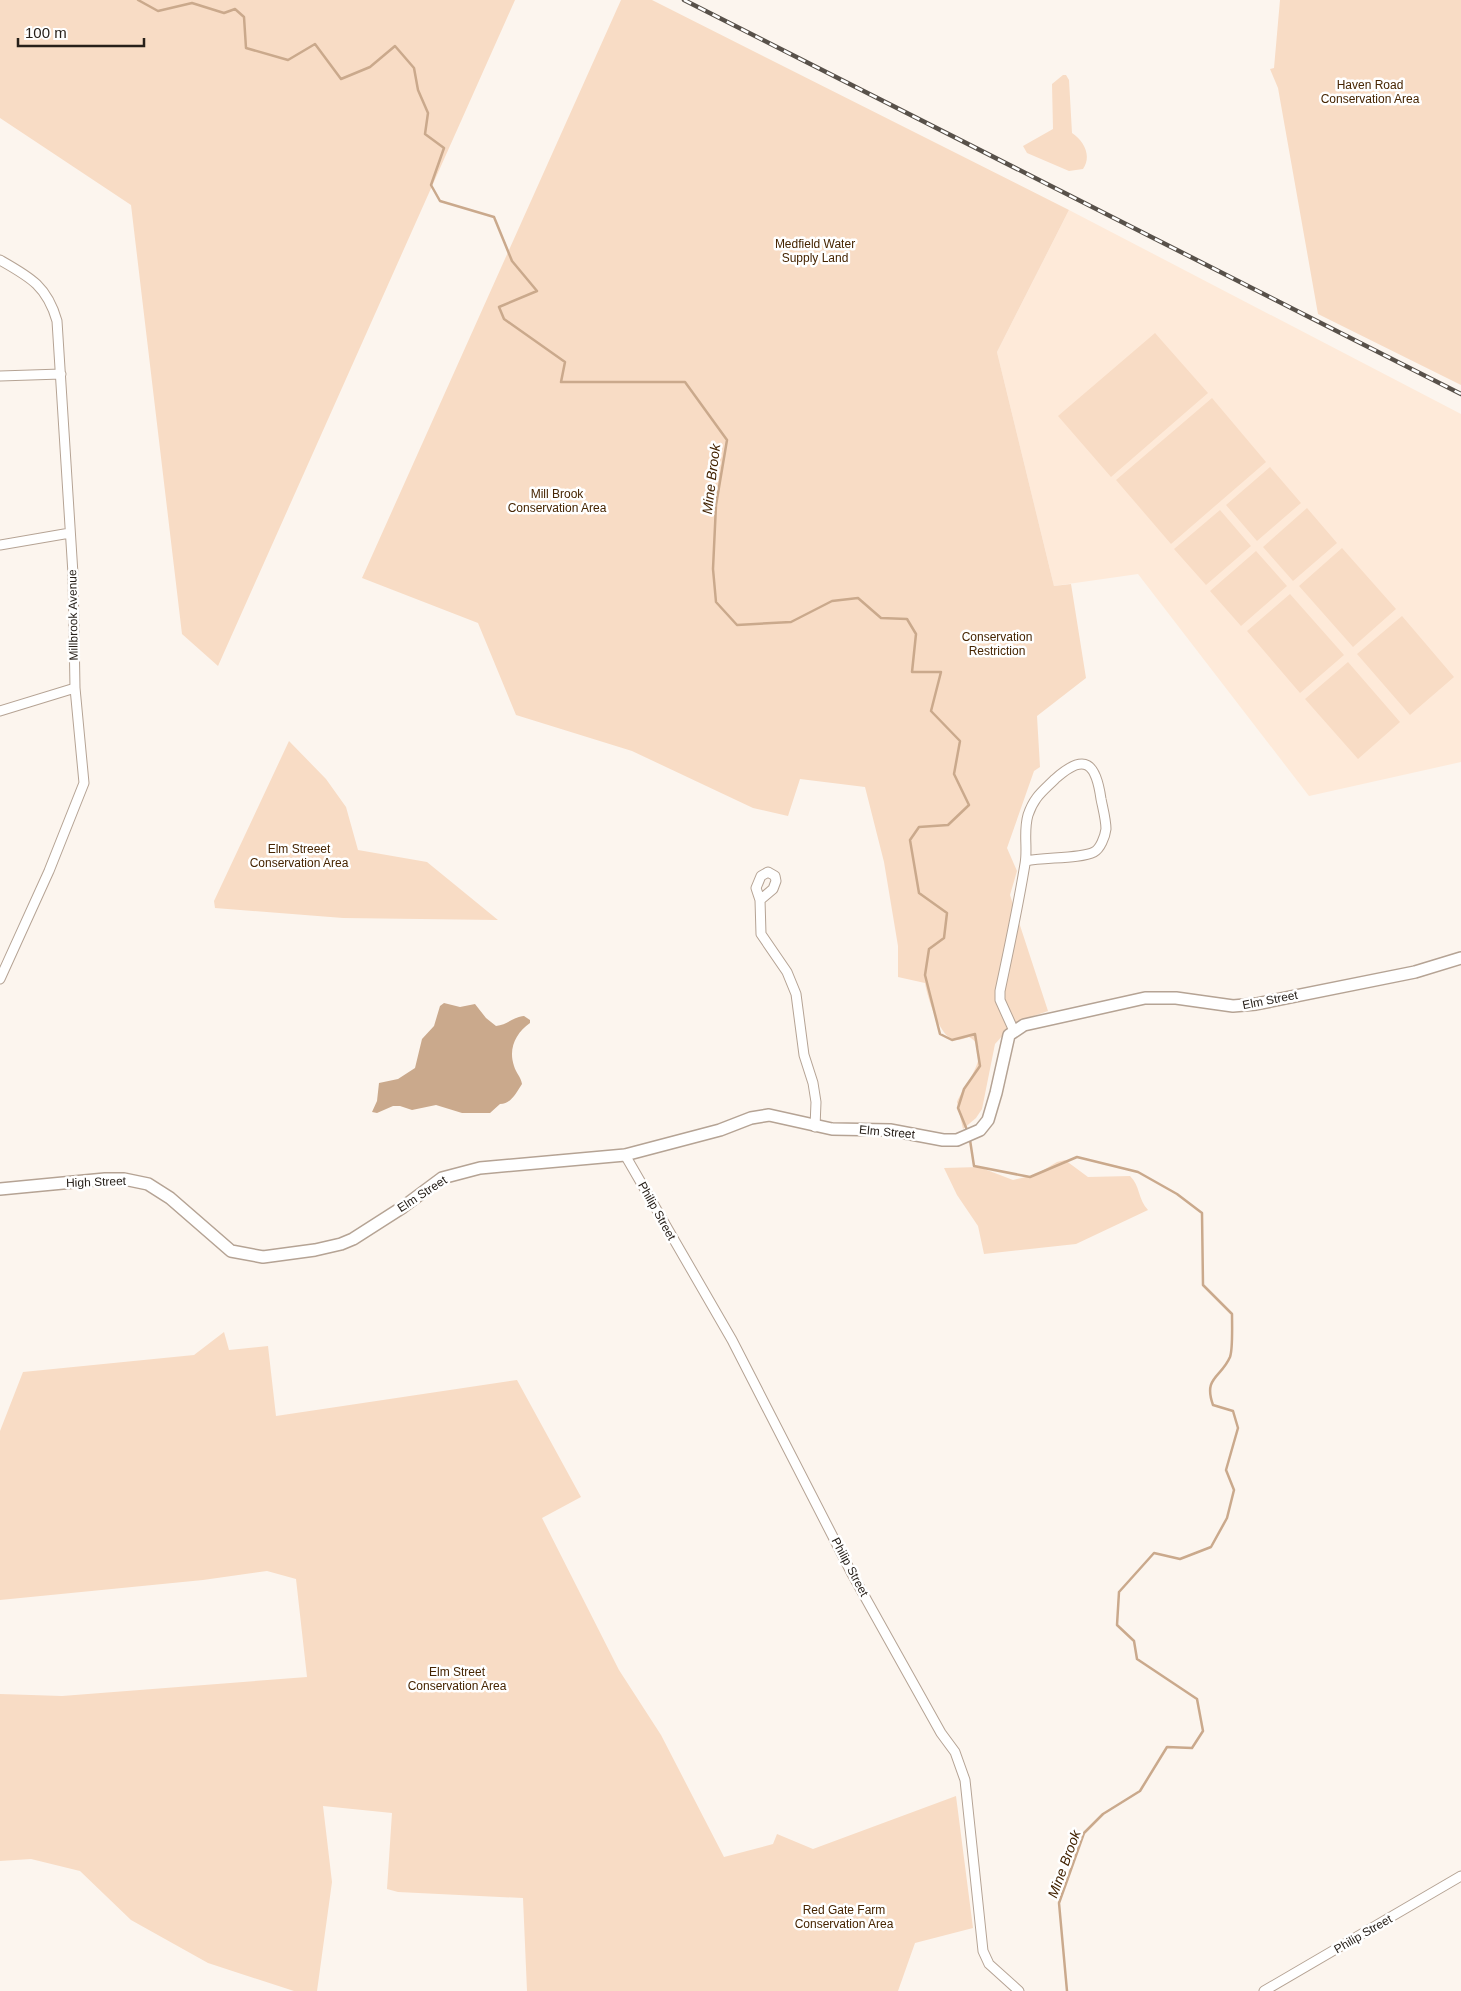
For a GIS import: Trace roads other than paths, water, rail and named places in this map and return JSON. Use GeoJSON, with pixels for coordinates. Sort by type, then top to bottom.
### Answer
{"type":"FeatureCollection","features":[{"type":"Feature","properties":{"kind":"street","name":"Millbrook Avenue"},"geometry":{"type":"LineString","coordinates":[[0,260],[23,273],[47,294],[57,321],[73,574],[74,688],[84,783],[49,871],[0,979]]}},
{"type":"Feature","properties":{"kind":"street"},"geometry":{"type":"LineString","coordinates":[[0,376],[61,374]]}},
{"type":"Feature","properties":{"kind":"street"},"geometry":{"type":"LineString","coordinates":[[0,545],[70,533]]}},
{"type":"Feature","properties":{"kind":"street"},"geometry":{"type":"LineString","coordinates":[[0,711],[74,688]]}},
{"type":"Feature","properties":{"kind":"street"},"geometry":{"type":"LineString","coordinates":[[1014,1030],[1000,1000],[1000,991],[1026,861],[1025,831],[1035,798],[1069,767],[1077,763],[1088,765],[1093,770],[1099,785],[1106,830],[1100,846],[1094,852],[1084,855],[1026,861]]}},
{"type":"Feature","properties":{"kind":"street"},"geometry":{"type":"LineString","coordinates":[[760,900],[761,934],[787,972],[796,994],[804,1056],[813,1083],[816,1102],[815,1126]]}},
{"type":"Feature","properties":{"kind":"street","name":"Elm Street"},"geometry":{"type":"LineString","coordinates":[[257,1257],[315,1250],[347,1241],[403,1207],[442,1178],[480,1168],[625,1155],[702,1135],[764,1116],[795,1120],[815,1126],[890,1130],[943,1140],[957,1140],[970,1136],[980,1130],[991,1112],[1009,1035],[1024,1025],[1145,998],[1176,998],[1233,1006],[1256,1004],[1415,972],[1461,958]]}},
{"type":"Feature","properties":{"kind":"street","name":"Philip Street"},"geometry":{"type":"LineString","coordinates":[[625,1155],[732,1340],[851,1572],[941,1733],[955,1752],[965,1780],[983,1951],[990,1964],[1019,1991]]}},
{"type":"Feature","properties":{"kind":"street","name":"High Street"},"geometry":{"type":"LineString","coordinates":[[0,1189],[105,1179],[124,1179],[148,1184],[170,1198],[231,1252],[257,1257]]}},
{"type":"Feature","properties":{"kind":"street","name":"Philip Street"},"geometry":{"type":"LineString","coordinates":[[1264,1991],[1461,1876]]}},
{"type":"Feature","properties":{"kind":"waterway","name":"Mine Brook"},"geometry":{"type":"LineString","coordinates":[[138,0],[158,11],[192,3],[224,13],[235,9],[244,17],[246,48],[288,60],[315,44],[341,79],[370,67],[395,46],[414,68],[418,90],[428,113],[425,134],[444,148],[431,185],[440,201],[494,217],[512,261],[537,291],[499,307],[504,319],[565,362],[561,382],[685,382],[727,440],[716,505],[713,569],[716,602],[737,625],[791,622],[832,601],[858,598],[881,618],[907,619],[916,634],[912,672],[941,672],[931,711],[960,741],[954,774],[969,805],[948,825],[919,827],[910,840],[919,893],[947,913],[944,938],[929,949],[925,975],[940,1034],[952,1040],[975,1034],[980,1066],[964,1089],[958,1108],[967,1130]]}},
{"type":"Feature","properties":{"kind":"waterway","name":"Mine Brook"},"geometry":{"type":"LineString","coordinates":[[970,1140],[974,1166],[1030,1177],[1077,1157],[1138,1172],[1177,1194],[1202,1213],[1203,1285],[1232,1314],[1230,1357],[1214,1378],[1210,1389],[1213,1405],[1233,1411],[1238,1428],[1226,1470],[1234,1490],[1227,1518],[1211,1547],[1180,1559],[1154,1553],[1119,1592],[1117,1625],[1134,1641],[1137,1659],[1197,1699],[1203,1731],[1192,1748],[1167,1747],[1140,1791],[1103,1814],[1084,1833],[1059,1903],[1067,1991]]}},
{"type":"Feature","properties":{"kind":"railway"},"geometry":{"type":"LineString","coordinates":[[684,0],[1461,394]]}},
{"type":"Feature","properties":{"kind":"park label","name":"Haven Road Conservation Area"},"geometry":{"type":"Point","coordinates":[1370,92]}},
{"type":"Feature","properties":{"kind":"park label","name":"Medfield Water Supply Land"},"geometry":{"type":"Point","coordinates":[815,251]}},
{"type":"Feature","properties":{"kind":"park label","name":"Mill Brook Conservation Area"},"geometry":{"type":"Point","coordinates":[557,501]}},
{"type":"Feature","properties":{"kind":"park label","name":"Conservation Restriction"},"geometry":{"type":"Point","coordinates":[997,644]}},
{"type":"Feature","properties":{"kind":"park label","name":"Elm Streeet Conservation Area"},"geometry":{"type":"Point","coordinates":[299,856]}},
{"type":"Feature","properties":{"kind":"park label","name":"Elm Street Conservation Area"},"geometry":{"type":"Point","coordinates":[457,1679]}},
{"type":"Feature","properties":{"kind":"park label","name":"Red Gate Farm Conservation Area"},"geometry":{"type":"Point","coordinates":[844,1917]}}]}
